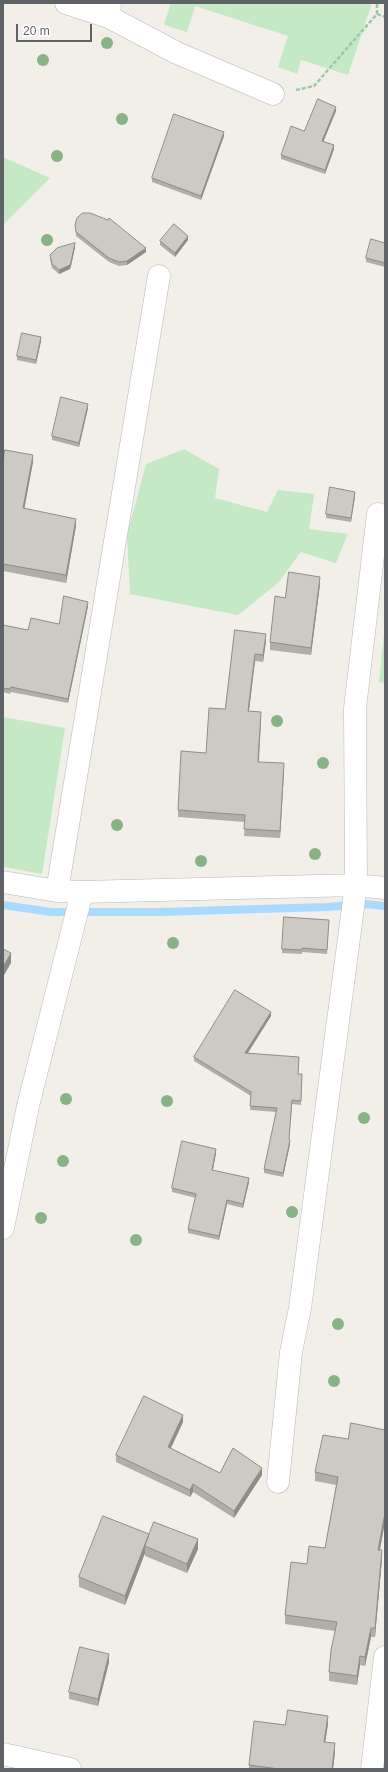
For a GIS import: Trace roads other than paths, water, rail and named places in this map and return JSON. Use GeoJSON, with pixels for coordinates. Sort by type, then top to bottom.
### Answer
{"type":"FeatureCollection","features":[{"type":"Feature","properties":{"kind":"street"},"geometry":{"type":"LineString","coordinates":[[66,3],[109,10],[177,53],[272,94]]}},
{"type":"Feature","properties":{"kind":"street"},"geometry":{"type":"LineString","coordinates":[[57,891],[159,276]]}},
{"type":"Feature","properties":{"kind":"street"},"geometry":{"type":"LineString","coordinates":[[278,1482],[291,1352],[301,1300],[356,885],[355,708],[378,514]]}},
{"type":"Feature","properties":{"kind":"street"},"geometry":{"type":"LineString","coordinates":[[3,882],[57,891],[82,892],[356,885],[385,888]]}},
{"type":"Feature","properties":{"kind":"street"},"geometry":{"type":"LineString","coordinates":[[3,1228],[28,1106],[82,892]]}},
{"type":"Feature","properties":{"kind":"street"},"geometry":{"type":"LineString","coordinates":[[372,1769],[385,1657]]}},
{"type":"Feature","properties":{"kind":"street"},"geometry":{"type":"LineString","coordinates":[[3,1754],[70,1769]]}},
{"type":"Feature","properties":{"kind":"waterway"},"geometry":{"type":"LineString","coordinates":[[3,905],[51,912],[160,912],[327,907],[365,904],[385,906]]}}]}
